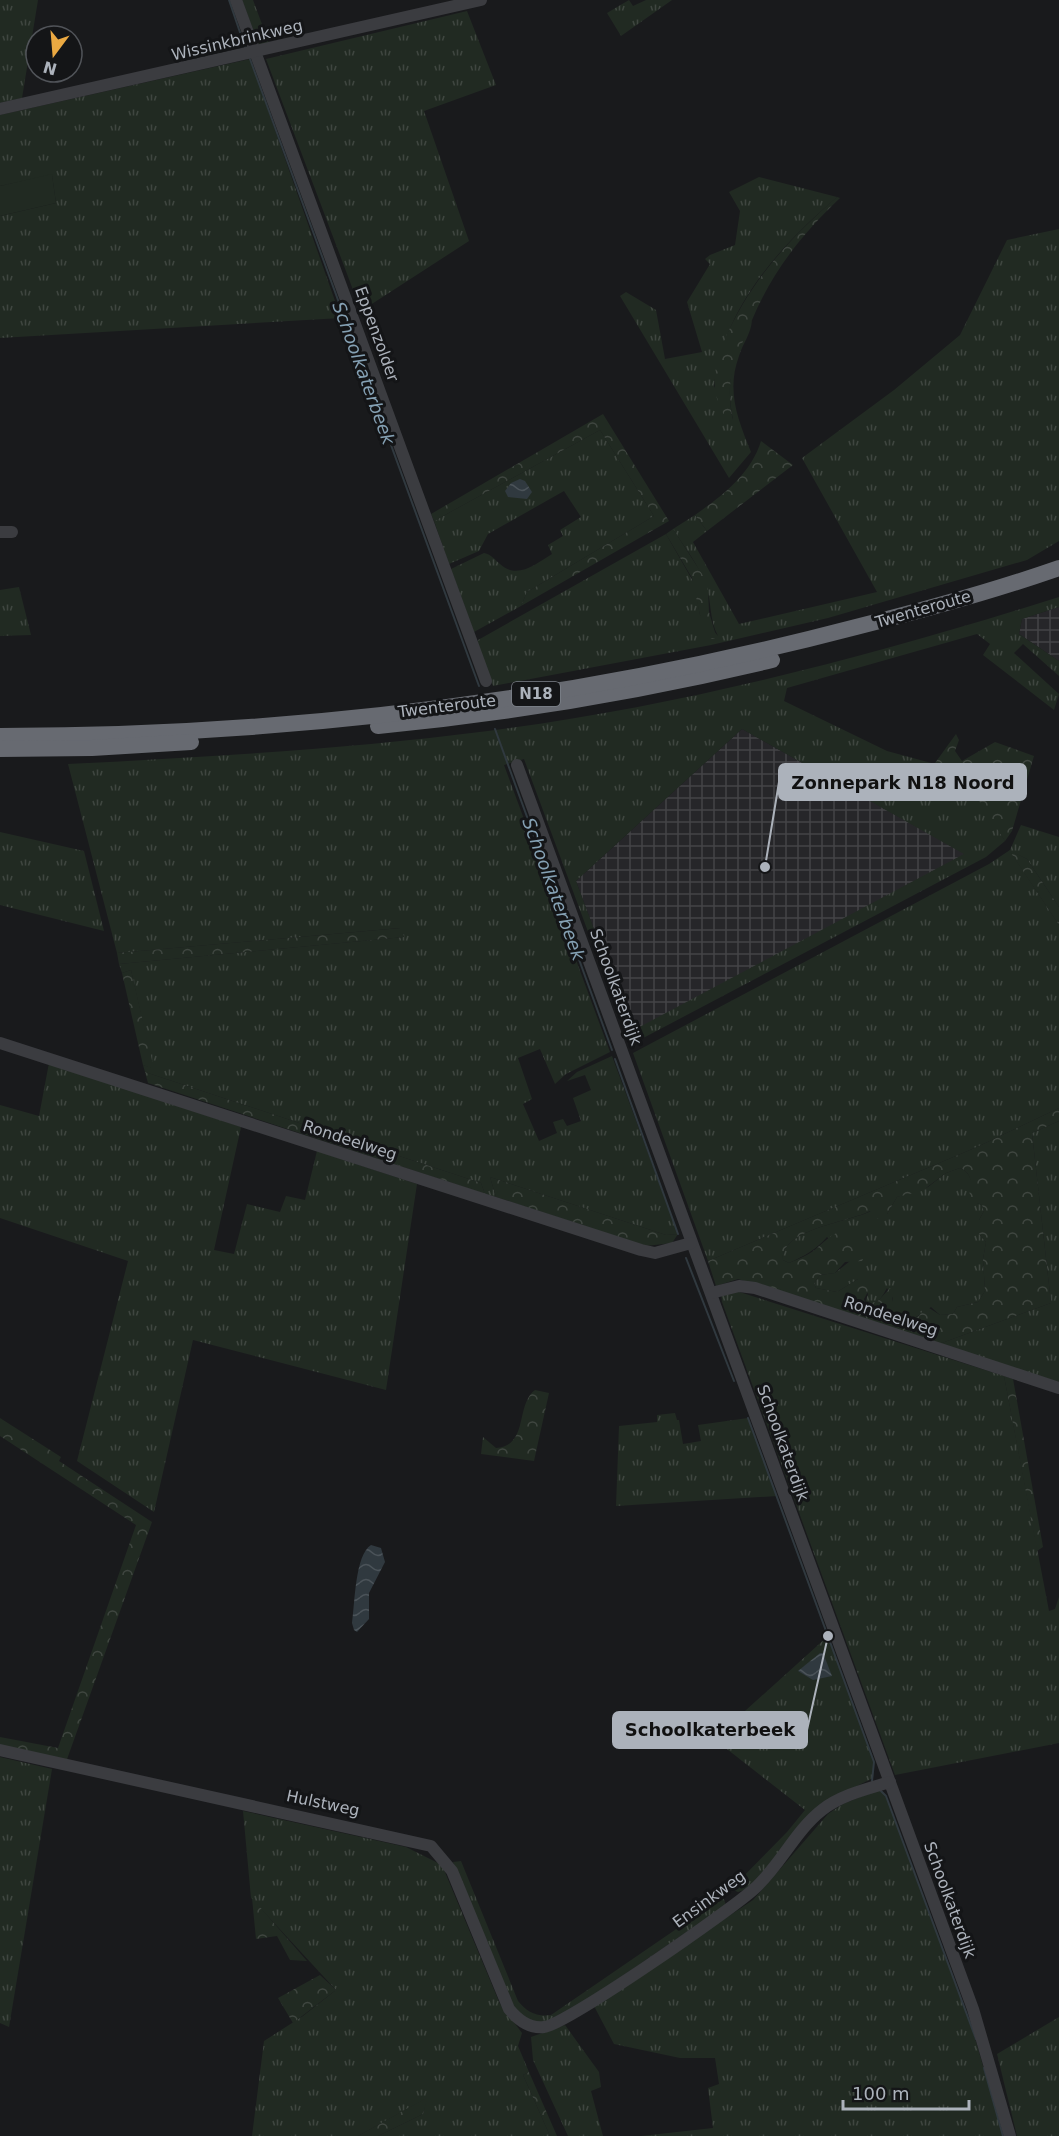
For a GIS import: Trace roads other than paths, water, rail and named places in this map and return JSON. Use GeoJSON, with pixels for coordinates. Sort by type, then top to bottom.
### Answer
{"type":"FeatureCollection","features":[{"type":"Feature","properties":{"kind":"highway","name":"Twenteroute"},"geometry":{"type":"LineString","coordinates":[[0,736],[91,736],[261,727],[430,709],[534,694],[677,669],[795,643],[904,615],[1059,568]]}},
{"type":"Feature","properties":{"kind":"highway","name":"Twenteroute"},"geometry":{"type":"LineString","coordinates":[[0,749],[92,748],[264,738],[433,721],[557,703],[713,674],[789,656],[907,626],[1059,580]]}},
{"type":"Feature","properties":{"kind":"street","name":"Eppenzolder"},"geometry":{"type":"LineString","coordinates":[[236,0],[486,681]]}},
{"type":"Feature","properties":{"kind":"street","name":"Wissinkbrinkweg"},"geometry":{"type":"LineString","coordinates":[[0,109],[481,0]]}},
{"type":"Feature","properties":{"kind":"street","name":"Schoolkaterdijk"},"geometry":{"type":"LineString","coordinates":[[517,765],[973,2009],[1010,2136]]}},
{"type":"Feature","properties":{"kind":"street","name":"Rondeelweg"},"geometry":{"type":"LineString","coordinates":[[0,1043],[641,1250],[655,1253],[691,1243]]}},
{"type":"Feature","properties":{"kind":"street","name":"Rondeelweg"},"geometry":{"type":"LineString","coordinates":[[711,1293],[740,1286],[755,1288],[1059,1388]]}},
{"type":"Feature","properties":{"kind":"street","name":"Hulstweg"},"geometry":{"type":"LineString","coordinates":[[0,1750],[431,1846],[452,1871],[509,2009],[522,2022],[533,2026]]}},
{"type":"Feature","properties":{"kind":"street","name":"Ensinkweg"},"geometry":{"type":"LineString","coordinates":[[533,2026],[554,2025],[741,1899],[765,1878],[816,1815],[834,1802],[890,1782]]}},
{"type":"Feature","properties":{"kind":"water"},"geometry":{"type":"Polygon","coordinates":[[[520,479],[525,481],[532,492],[527,499],[508,497],[505,491],[511,483],[520,479]]]}},
{"type":"Feature","properties":{"kind":"water"},"geometry":{"type":"Polygon","coordinates":[[[371,1545],[381,1548],[385,1562],[369,1593],[369,1619],[357,1632],[352,1623],[357,1580],[362,1559],[371,1545]]]}},
{"type":"Feature","properties":{"kind":"water"},"geometry":{"type":"Polygon","coordinates":[[[823,1653],[832,1676],[813,1680],[798,1671],[823,1653]]]}},
{"type":"Feature","properties":{"kind":"waterway","name":"Schoolkaterbeek"},"geometry":{"type":"LineString","coordinates":[[229,0],[245,47]]}},
{"type":"Feature","properties":{"kind":"waterway","name":"Schoolkaterbeek"},"geometry":{"type":"LineString","coordinates":[[250,59],[479,686]]}},
{"type":"Feature","properties":{"kind":"waterway","name":"Schoolkaterbeek"},"geometry":{"type":"LineString","coordinates":[[495,729],[612,1050]]}},
{"type":"Feature","properties":{"kind":"waterway","name":"Schoolkaterbeek"},"geometry":{"type":"LineString","coordinates":[[615,1059],[678,1234]]}},
{"type":"Feature","properties":{"kind":"waterway","name":"Schoolkaterbeek"},"geometry":{"type":"LineString","coordinates":[[686,1258],[734,1381]]}},
{"type":"Feature","properties":{"kind":"waterway","name":"Schoolkaterbeek"},"geometry":{"type":"LineString","coordinates":[[748,1418],[874,1762],[872,1781]]}},
{"type":"Feature","properties":{"kind":"waterway","name":"Schoolkaterbeek"},"geometry":{"type":"LineString","coordinates":[[880,1790],[886,1796],[976,2039]]}},
{"type":"Feature","properties":{"kind":"waterway","name":"Schoolkaterbeek"},"geometry":{"type":"LineString","coordinates":[[984,2068],[1003,2136]]}},
{"type":"Feature","properties":{"kind":"place","name":"Zonnepark N18 Noord"},"geometry":{"type":"Point","coordinates":[765,867]}},
{"type":"Feature","properties":{"kind":"place","name":"Schoolkaterbeek"},"geometry":{"type":"Point","coordinates":[828,1636]}}]}
